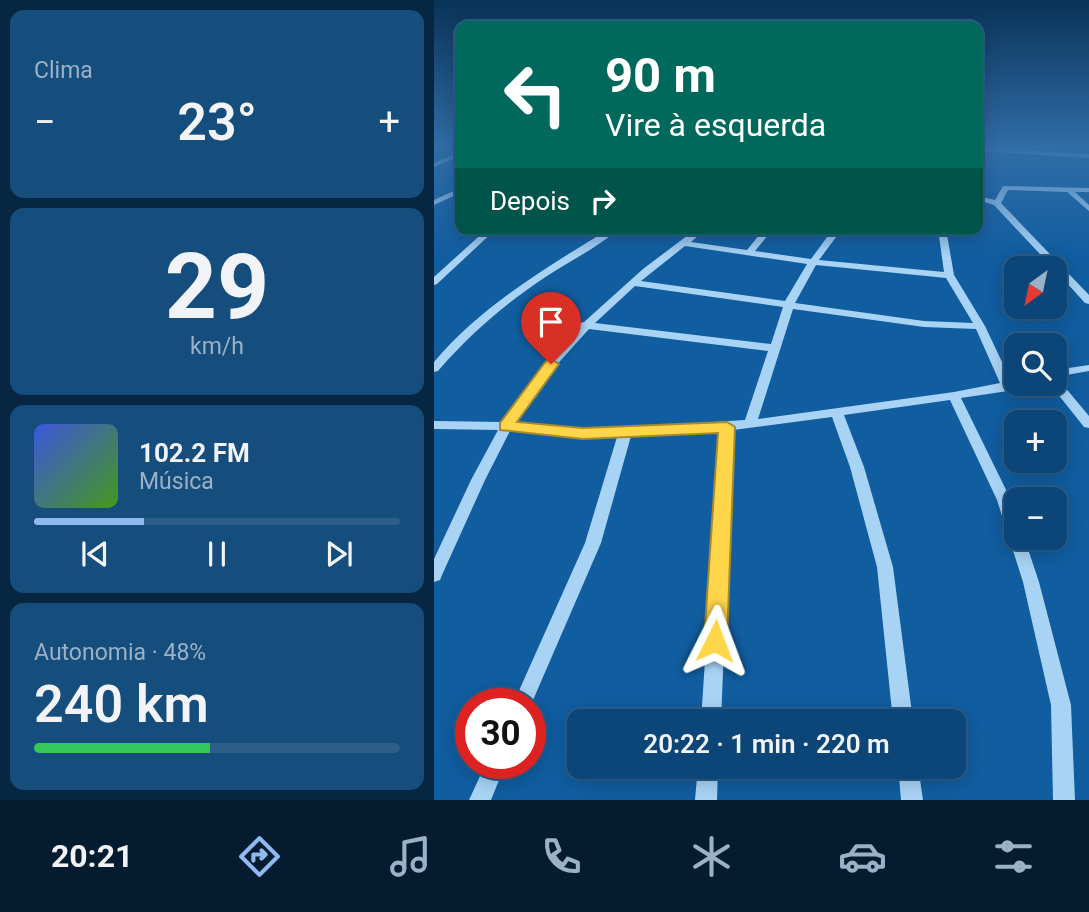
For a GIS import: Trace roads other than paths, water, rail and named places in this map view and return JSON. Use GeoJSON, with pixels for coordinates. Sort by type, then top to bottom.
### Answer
{"type":"FeatureCollection","features":[{"type":"Feature","properties":{"kind":"street"},"geometry":{"type":"LineString","coordinates":[[997,203],[1006,188],[1089,190]]}},
{"type":"Feature","properties":{"kind":"street"},"geometry":{"type":"LineString","coordinates":[[1068,189],[1089,209]]}},
{"type":"Feature","properties":{"kind":"street"},"geometry":{"type":"LineString","coordinates":[[434,204],[455,193]]}},
{"type":"Feature","properties":{"kind":"street"},"geometry":{"type":"LineString","coordinates":[[983,199],[997,203],[1089,301]]}},
{"type":"Feature","properties":{"kind":"street"},"geometry":{"type":"LineString","coordinates":[[434,282],[485,235]]}},
{"type":"Feature","properties":{"kind":"street"},"geometry":{"type":"LineString","coordinates":[[434,369],[464,334],[606,235]]}},
{"type":"Feature","properties":{"kind":"street"},"geometry":{"type":"LineString","coordinates":[[434,575],[506,426],[535,383],[584,325],[694,235]]}},
{"type":"Feature","properties":{"kind":"street"},"geometry":{"type":"LineString","coordinates":[[749,253],[764,235]]}},
{"type":"Feature","properties":{"kind":"street"},"geometry":{"type":"LineString","coordinates":[[751,422],[789,304],[813,262],[833,235]]}},
{"type":"Feature","properties":{"kind":"street"},"geometry":{"type":"LineString","coordinates":[[943,235],[949,275],[1004,366]]}},
{"type":"Feature","properties":{"kind":"street"},"geometry":{"type":"LineString","coordinates":[[683,243],[813,262],[949,275]]}},
{"type":"Feature","properties":{"kind":"street"},"geometry":{"type":"LineString","coordinates":[[633,283],[924,324],[980,326]]}},
{"type":"Feature","properties":{"kind":"street"},"geometry":{"type":"LineString","coordinates":[[584,325],[775,348]]}},
{"type":"Feature","properties":{"kind":"street"},"geometry":{"type":"LineString","coordinates":[[1067,372],[1089,368]]}},
{"type":"Feature","properties":{"kind":"street"},"geometry":{"type":"LineString","coordinates":[[434,425],[506,426],[583,434],[727,427],[1004,387]]}},
{"type":"Feature","properties":{"kind":"street"},"geometry":{"type":"LineString","coordinates":[[954,396],[1004,500],[1031,582],[1061,705],[1064,800]]}},
{"type":"Feature","properties":{"kind":"street"},"geometry":{"type":"LineString","coordinates":[[1066,396],[1089,425]]}},
{"type":"Feature","properties":{"kind":"street"},"geometry":{"type":"LineString","coordinates":[[837,412],[857,467],[885,567],[902,709]]}},
{"type":"Feature","properties":{"kind":"street"},"geometry":{"type":"LineString","coordinates":[[712,709],[727,427]]}},
{"type":"Feature","properties":{"kind":"street"},"geometry":{"type":"LineString","coordinates":[[529,688],[593,543],[625,433]]}},
{"type":"Feature","properties":{"kind":"street"},"geometry":{"type":"LineString","coordinates":[[480,800],[489,779]]}},
{"type":"Feature","properties":{"kind":"street"},"geometry":{"type":"LineString","coordinates":[[706,800],[707,779]]}},
{"type":"Feature","properties":{"kind":"street"},"geometry":{"type":"LineString","coordinates":[[910,779],[912,800]]}}]}
